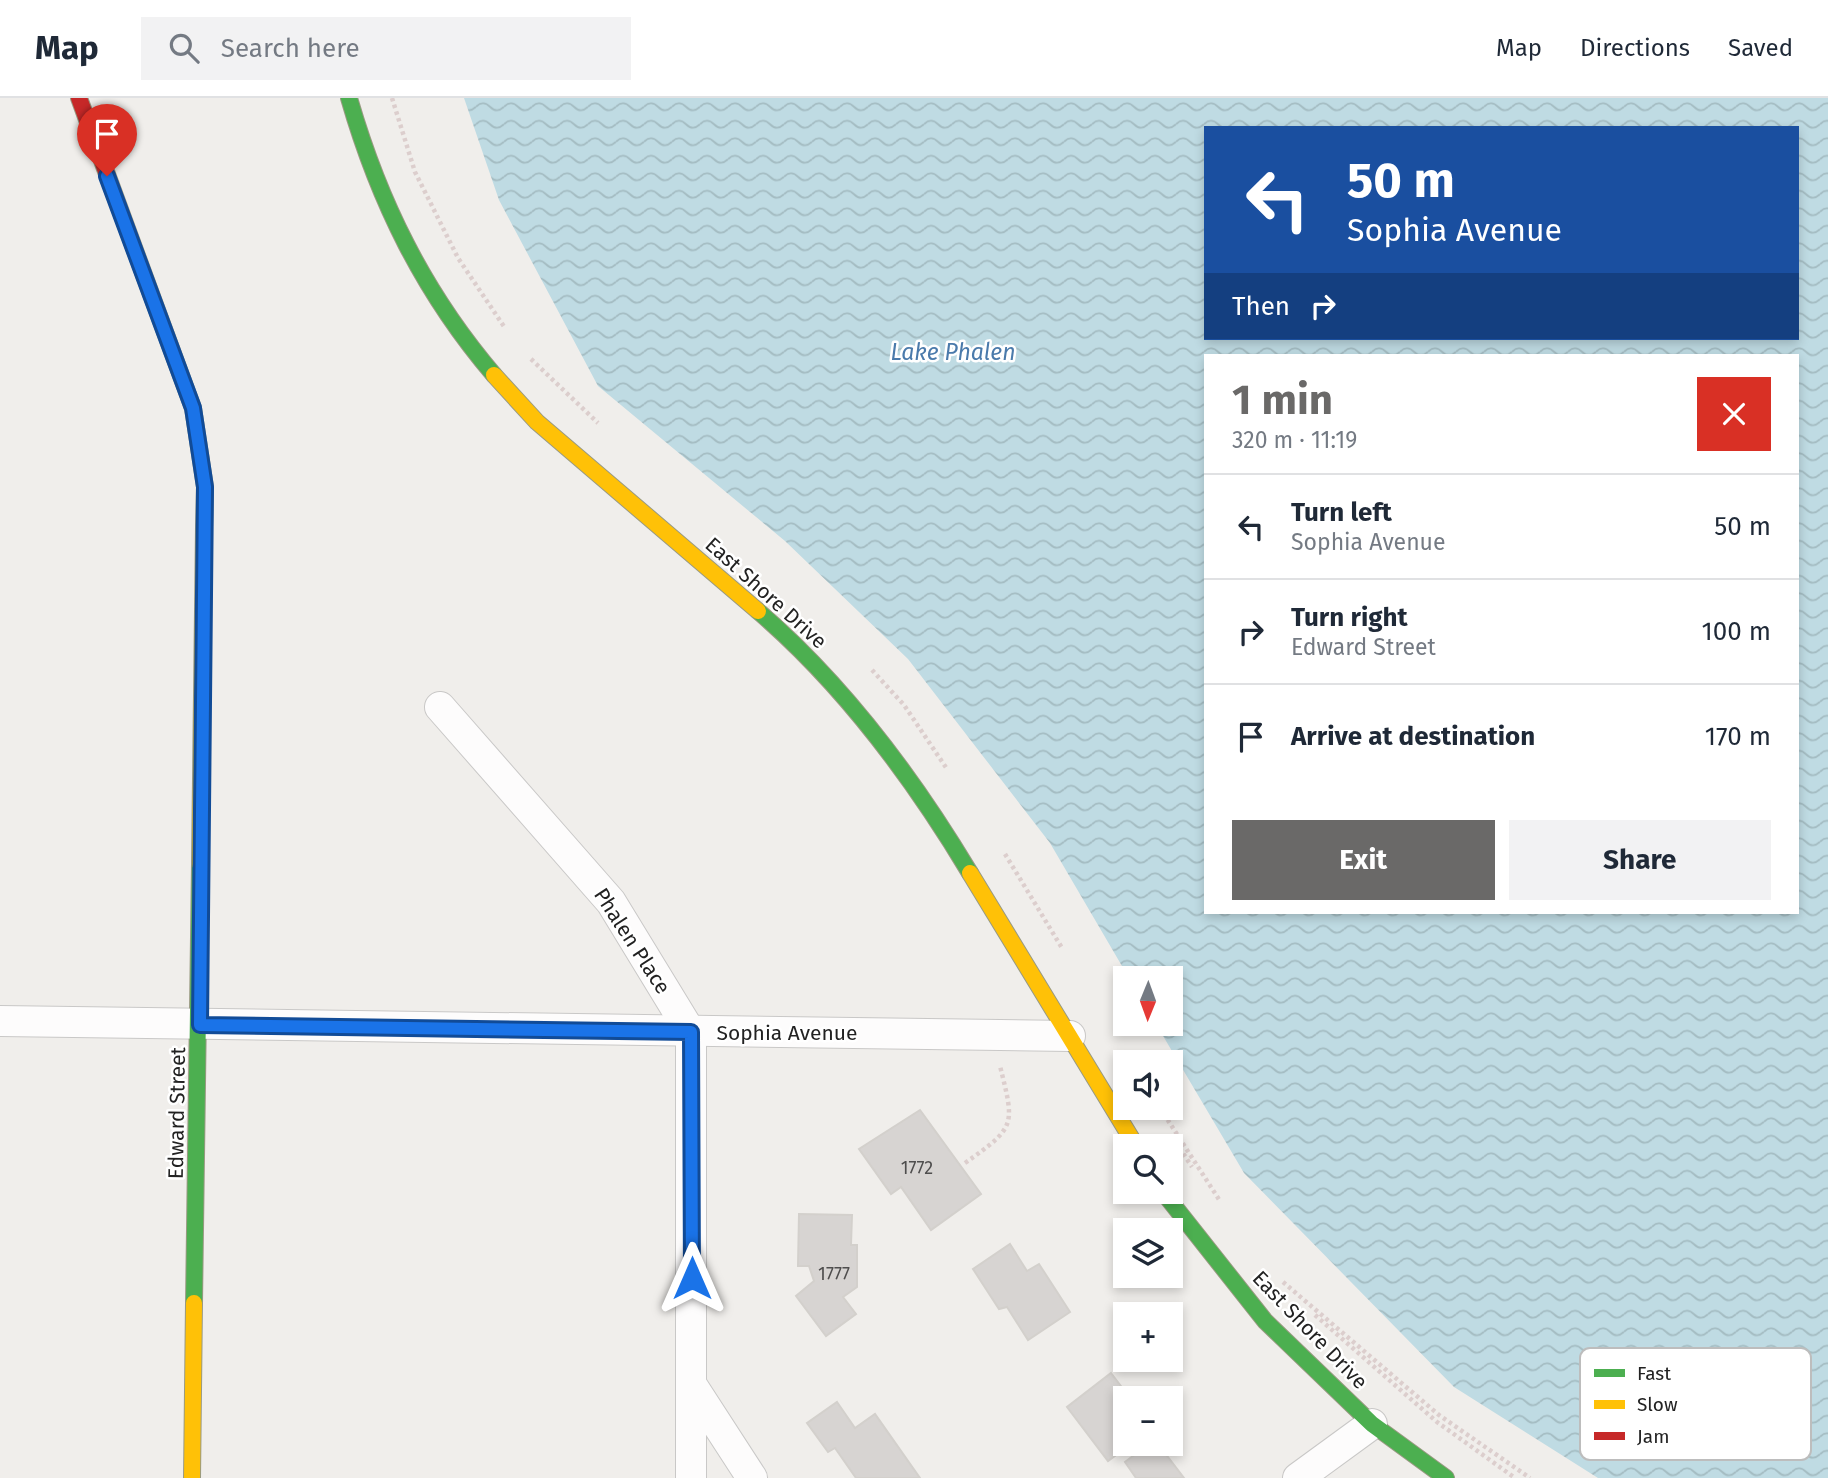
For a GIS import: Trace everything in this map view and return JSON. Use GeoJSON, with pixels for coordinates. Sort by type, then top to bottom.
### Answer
{"type":"FeatureCollection","features":[{"type":"Feature","properties":{"kind":"street","name":"Edward Street"},"geometry":{"type":"LineString","coordinates":[[79,98],[193,408],[205,487],[192,1478]]}},
{"type":"Feature","properties":{"kind":"street","name":"East Shore Drive"},"geometry":{"type":"LineString","coordinates":[[349,98],[375,183],[405,248],[455,332],[501,386],[537,422],[738,593],[822,672],[872,730],[962,859],[1129,1134]]}},
{"type":"Feature","properties":{"kind":"street","name":"Phalen Place"},"geometry":{"type":"LineString","coordinates":[[440,707],[611,902],[691,1032]]}},
{"type":"Feature","properties":{"kind":"street","name":"Sophia Avenue"},"geometry":{"type":"LineString","coordinates":[[0,1021],[1070,1036]]}},
{"type":"Feature","properties":{"kind":"street"},"geometry":{"type":"LineString","coordinates":[[691,1032],[691,1478]]}},
{"type":"Feature","properties":{"kind":"street","name":"East Shore Drive"},"geometry":{"type":"LineString","coordinates":[[1172,1204],[1265,1321],[1372,1424],[1446,1478]]}},
{"type":"Feature","properties":{"kind":"street"},"geometry":{"type":"LineString","coordinates":[[692,1387],[752,1478]]}},
{"type":"Feature","properties":{"kind":"street"},"geometry":{"type":"LineString","coordinates":[[1298,1478],[1372,1424]]}},
{"type":"Feature","properties":{"kind":"path"},"geometry":{"type":"LineString","coordinates":[[965,1163],[992,1144],[1010,1122],[1010,1105],[999,1061]]}},
{"type":"Feature","properties":{"kind":"path"},"geometry":{"type":"LineString","coordinates":[[1161,1120],[1219,1205],[1167,1120]]}},
{"type":"Feature","properties":{"kind":"path"},"geometry":{"type":"LineString","coordinates":[[1275,1273],[1439,1415],[1530,1478]]}},
{"type":"Feature","properties":{"kind":"path"},"geometry":{"type":"LineString","coordinates":[[1278,1283],[1437,1422],[1515,1478]]}},
{"type":"Feature","properties":{"kind":"water","name":"Lake Phalen"},"geometry":{"type":"Polygon","coordinates":[[[464,98],[1828,98],[1828,1478],[1598,1478],[1454,1387],[1244,1173],[1183,1070],[1183,1050],[1171,1050],[1163,1036],[1183,1036],[1183,966],[1122,966],[1050,843],[908,659],[785,541],[598,386],[499,200],[464,98]]]}},
{"type":"Feature","properties":{"kind":"building"},"geometry":{"type":"Polygon","coordinates":[[[920,1110],[981,1194],[931,1230],[901,1187],[891,1194],[859,1149],[920,1110]]]}},
{"type":"Feature","properties":{"kind":"building"},"geometry":{"type":"Polygon","coordinates":[[[799,1214],[852,1215],[851,1245],[857,1245],[857,1287],[843,1297],[856,1314],[826,1336],[796,1296],[814,1281],[809,1266],[798,1266],[799,1214]]]}},
{"type":"Feature","properties":{"kind":"building"},"geometry":{"type":"Polygon","coordinates":[[[1010,1244],[1027,1271],[1039,1264],[1070,1312],[1028,1340],[1007,1307],[999,1309],[973,1269],[1010,1244]]]}},
{"type":"Feature","properties":{"kind":"building"},"geometry":{"type":"Polygon","coordinates":[[[1111,1373],[1121,1386],[1113,1386],[1115,1456],[1108,1461],[1067,1407],[1111,1373]]]}},
{"type":"Feature","properties":{"kind":"building"},"geometry":{"type":"Polygon","coordinates":[[[837,1402],[855,1428],[875,1414],[920,1478],[856,1478],[835,1448],[828,1452],[807,1423],[837,1402]]]}},
{"type":"Feature","properties":{"kind":"building"},"geometry":{"type":"Polygon","coordinates":[[[1133,1456],[1167,1456],[1184,1478],[1136,1478],[1125,1462],[1133,1456]]]}},
{"type":"Feature","properties":{"kind":"traffic: fast"},"geometry":{"type":"LineString","coordinates":[[349,98],[374,174],[406,245],[446,312],[494,375]]}},
{"type":"Feature","properties":{"kind":"traffic: fast"},"geometry":{"type":"LineString","coordinates":[[758,611],[819,669],[874,734],[925,802],[970,873]]}},
{"type":"Feature","properties":{"kind":"traffic: fast"},"geometry":{"type":"LineString","coordinates":[[194,1303],[200,864]]}},
{"type":"Feature","properties":{"kind":"traffic: fast"},"geometry":{"type":"LineString","coordinates":[[1172,1204],[1265,1321],[1372,1424],[1446,1478]]}},
{"type":"Feature","properties":{"kind":"traffic: slow"},"geometry":{"type":"LineString","coordinates":[[494,375],[537,422],[758,611]]}},
{"type":"Feature","properties":{"kind":"traffic: slow"},"geometry":{"type":"LineString","coordinates":[[200,864],[204,527]]}},
{"type":"Feature","properties":{"kind":"traffic: slow"},"geometry":{"type":"LineString","coordinates":[[970,873],[1129,1134]]}},
{"type":"Feature","properties":{"kind":"traffic: slow"},"geometry":{"type":"LineString","coordinates":[[192,1478],[194,1303]]}},
{"type":"Feature","properties":{"kind":"traffic: jam"},"geometry":{"type":"LineString","coordinates":[[79,98],[193,408],[205,487],[204,527]]}},
{"type":"Feature","properties":{"kind":"route"},"geometry":{"type":"LineString","coordinates":[[107,176],[193,408],[205,487],[200,1025],[691,1032],[692,1278]]}}]}
